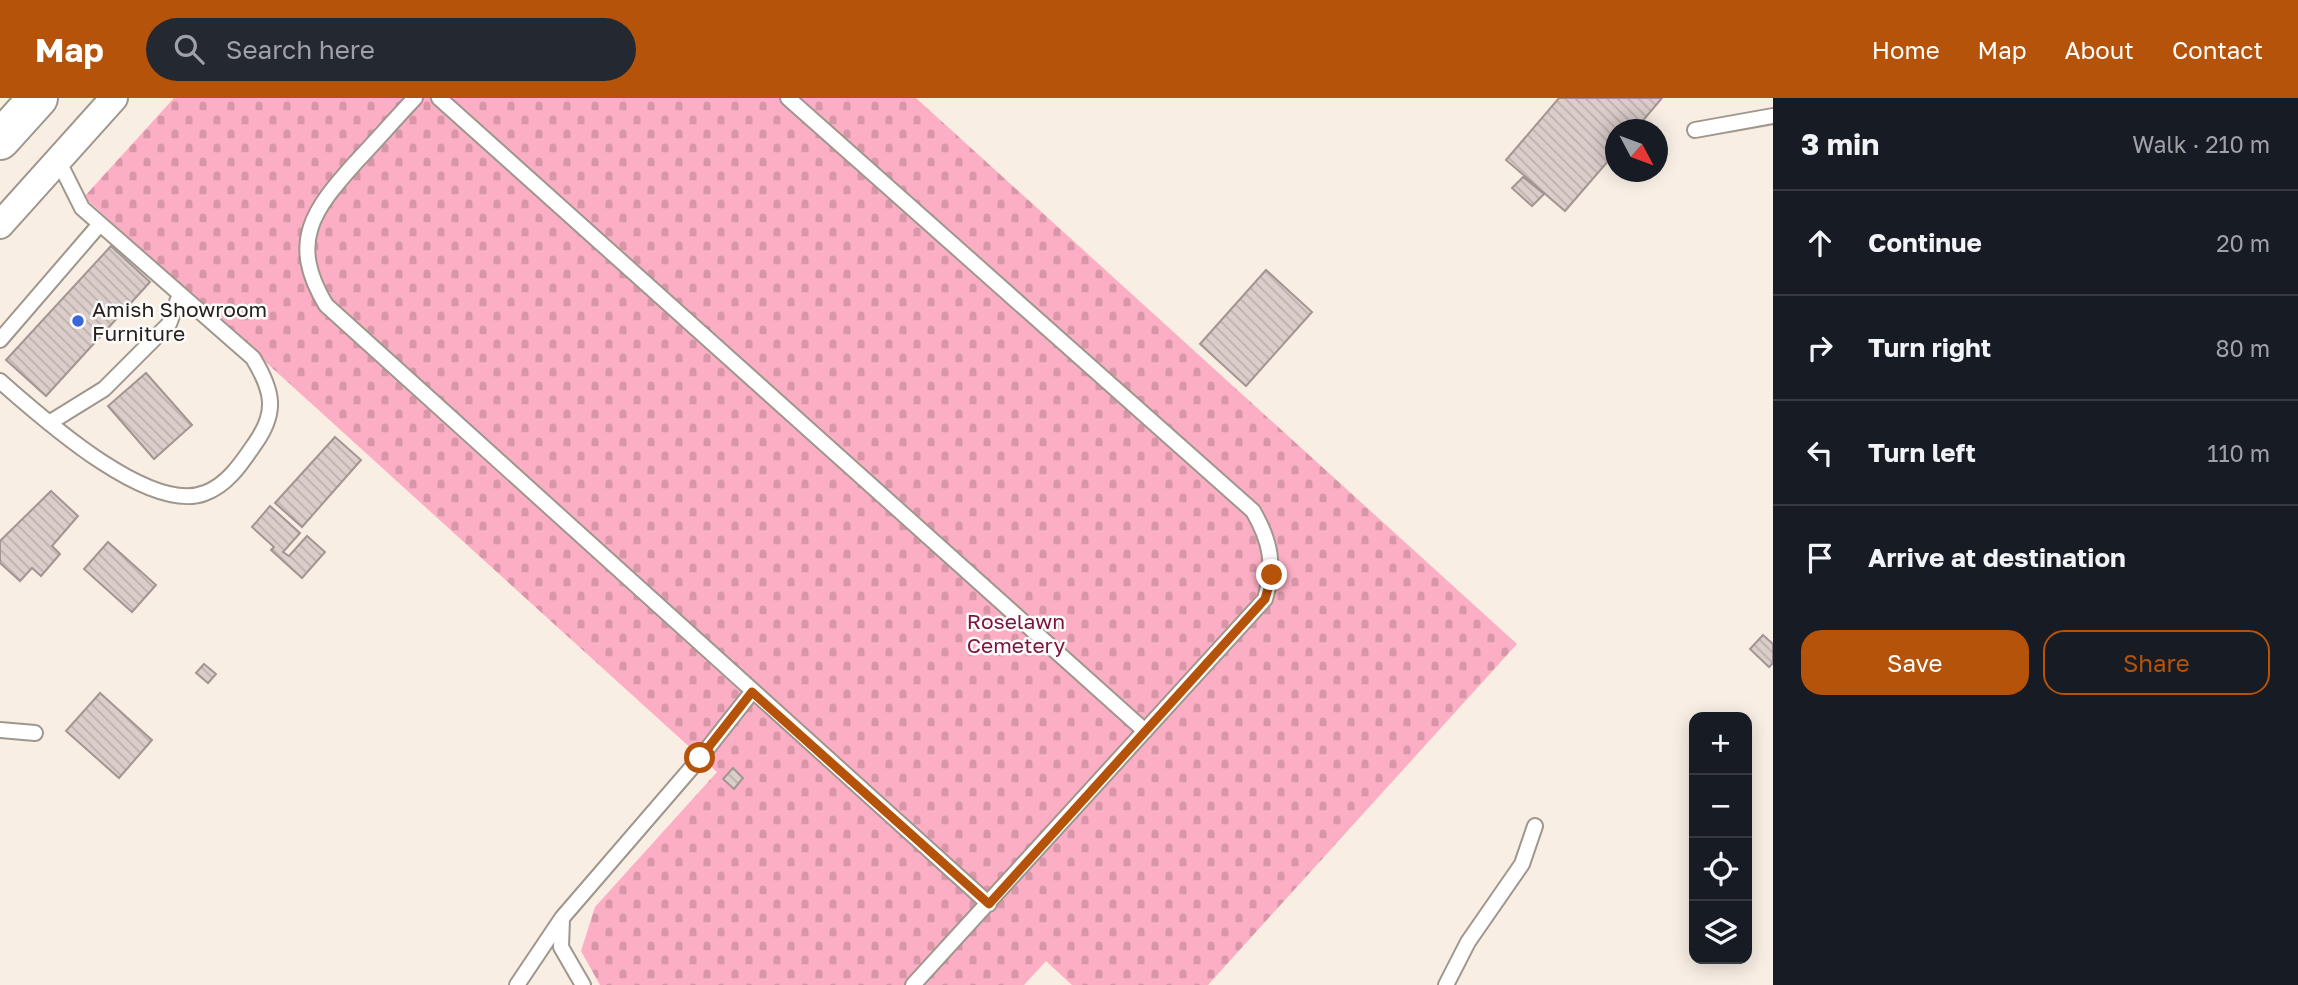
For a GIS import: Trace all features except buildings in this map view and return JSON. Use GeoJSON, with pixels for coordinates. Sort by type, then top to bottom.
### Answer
{"type":"FeatureCollection","features":[{"type":"Feature","properties":{"kind":"highway"},"geometry":{"type":"LineString","coordinates":[[0,140],[38,98]]}},
{"type":"Feature","properties":{"kind":"street"},"geometry":{"type":"LineString","coordinates":[[0,225],[114,98]]}},
{"type":"Feature","properties":{"kind":"lane"},"geometry":{"type":"LineString","coordinates":[[415,98],[315,212],[307,262],[313,284],[326,305],[343,324],[989,904]]}},
{"type":"Feature","properties":{"kind":"lane"},"geometry":{"type":"LineString","coordinates":[[439,98],[1145,731]]}},
{"type":"Feature","properties":{"kind":"lane"},"geometry":{"type":"LineString","coordinates":[[788,98],[1252,511],[1266,533],[1272,554],[1272,575],[1265,599],[914,985]]}},
{"type":"Feature","properties":{"kind":"lane"},"geometry":{"type":"LineString","coordinates":[[1695,130],[1773,116]]}},
{"type":"Feature","properties":{"kind":"lane"},"geometry":{"type":"LineString","coordinates":[[0,381],[48,423],[127,478],[167,491],[202,494],[218,486],[238,467],[267,427],[271,403],[267,380],[253,358],[82,208],[58,160]]}},
{"type":"Feature","properties":{"kind":"lane"},"geometry":{"type":"LineString","coordinates":[[0,340],[100,224]]}},
{"type":"Feature","properties":{"kind":"lane"},"geometry":{"type":"LineString","coordinates":[[48,423],[104,389],[169,324],[180,294]]}},
{"type":"Feature","properties":{"kind":"lane"},"geometry":{"type":"LineString","coordinates":[[517,985],[562,918],[700,758],[752,692]]}},
{"type":"Feature","properties":{"kind":"lane"},"geometry":{"type":"LineString","coordinates":[[0,730],[35,733]]}},
{"type":"Feature","properties":{"kind":"lane"},"geometry":{"type":"LineString","coordinates":[[1446,985],[1468,942],[1522,864],[1535,826]]}},
{"type":"Feature","properties":{"kind":"lane"},"geometry":{"type":"LineString","coordinates":[[562,918],[561,947],[583,985]]}},
{"type":"Feature","properties":{"kind":"green space","name":"Roselawn Cemetery"},"geometry":{"type":"Polygon","coordinates":[[[174,98],[916,98],[1517,644],[1208,985],[1072,985],[1046,961],[1024,985],[600,985],[581,951],[595,907],[717,772],[84,197],[174,98]]]}},
{"type":"Feature","properties":{"kind":"place","name":"Amish Showroom Furniture"},"geometry":{"type":"Point","coordinates":[78,321]}},
{"type":"Feature","properties":{"kind":"route"},"geometry":{"type":"LineString","coordinates":[[700,758],[752,692],[989,904],[1265,599],[1272,575]]}}]}
